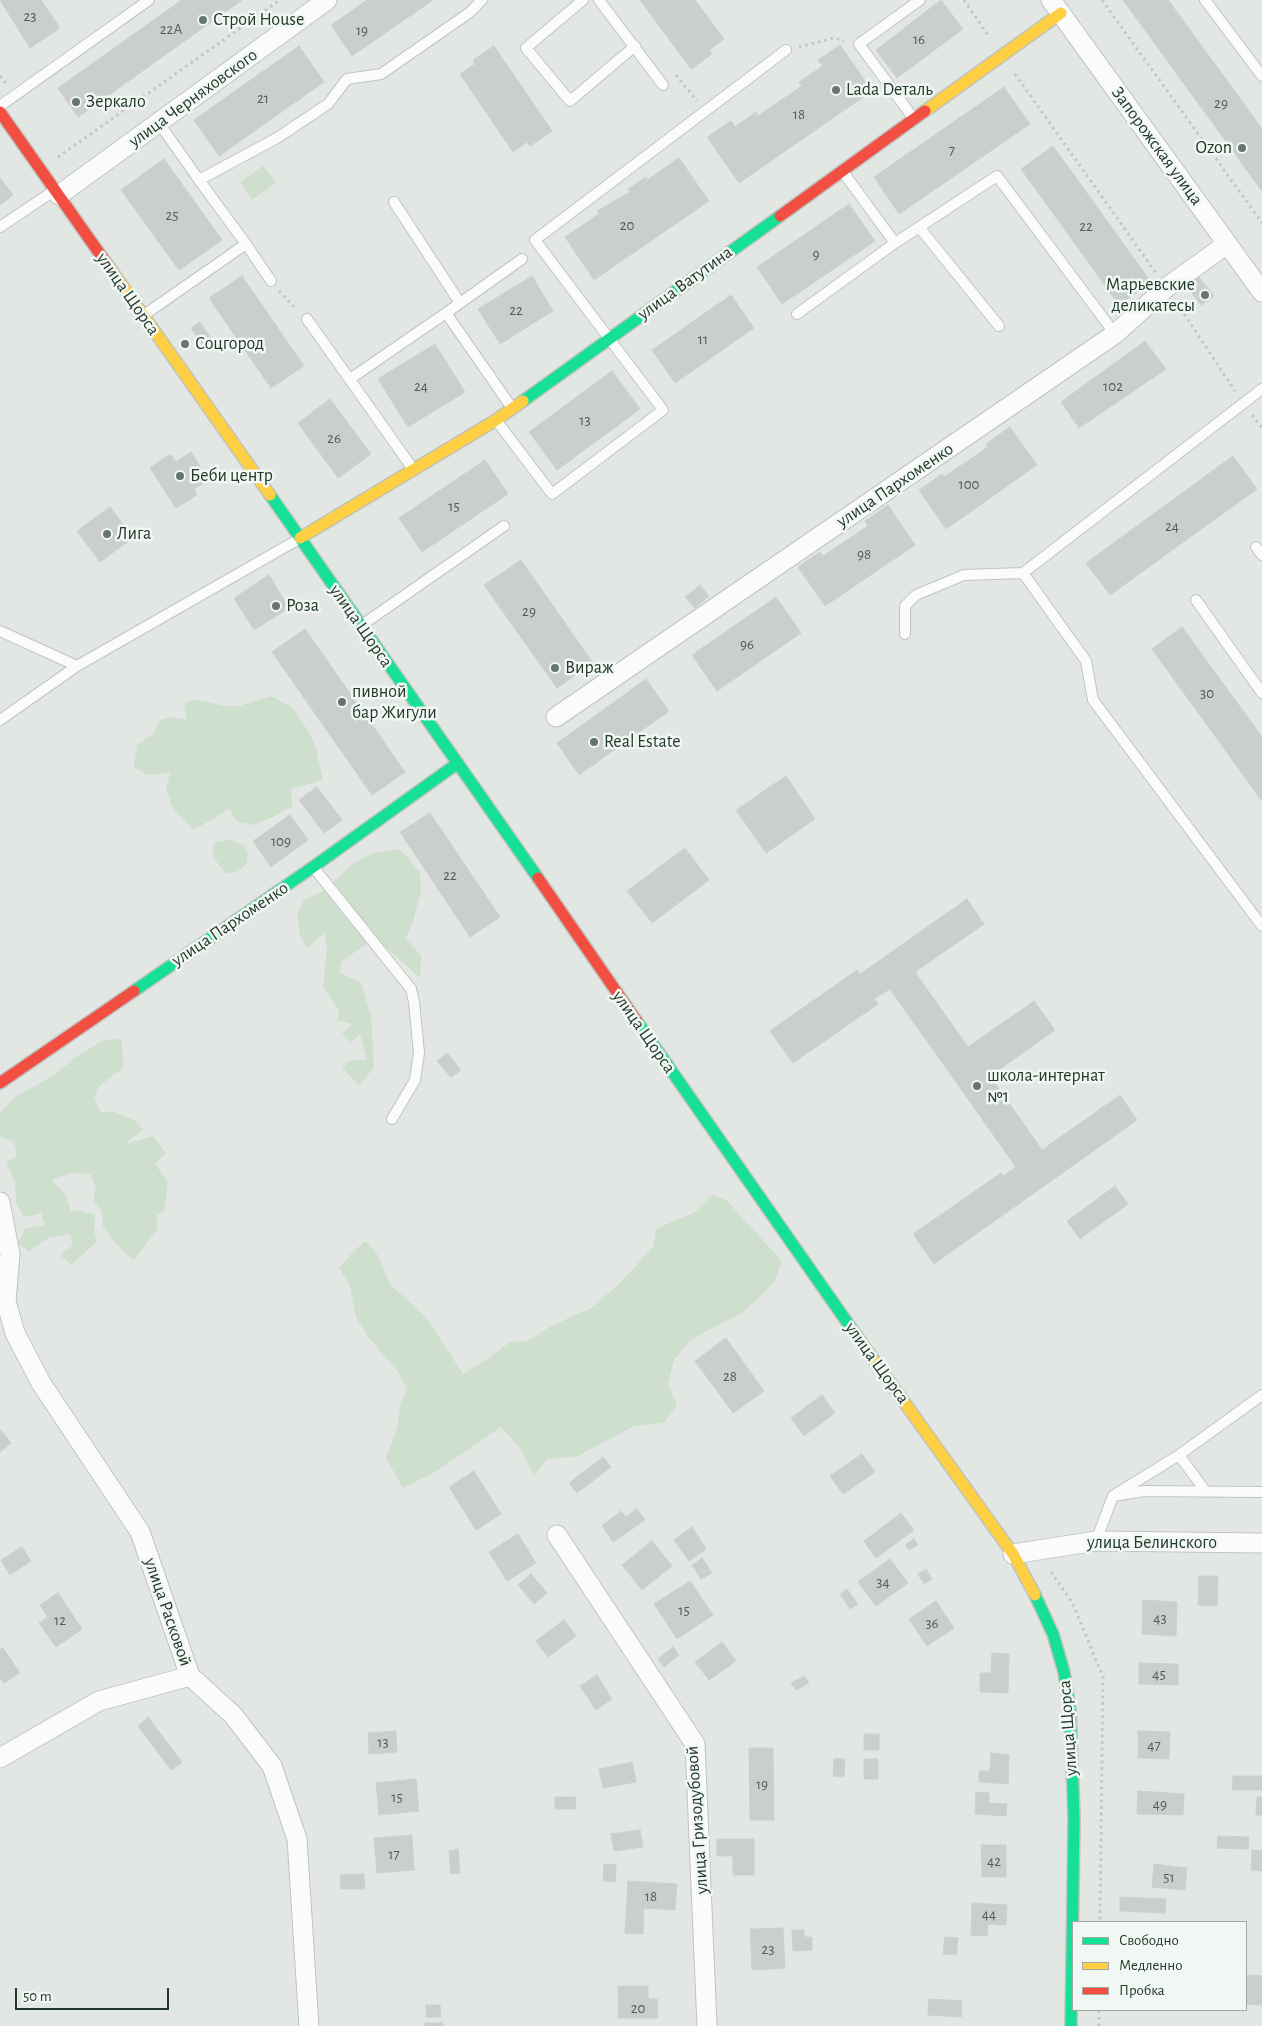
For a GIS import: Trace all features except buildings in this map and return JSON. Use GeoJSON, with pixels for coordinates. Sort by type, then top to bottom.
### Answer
{"type":"FeatureCollection","features":[{"type":"Feature","properties":{"kind":"main road","name":"улица Ватутина"},"geometry":{"type":"LineString","coordinates":[[300,538],[496,420],[1002,55],[1056,6]]}},
{"type":"Feature","properties":{"kind":"main road","name":"улица Щорса"},"geometry":{"type":"LineString","coordinates":[[0,112],[4,128],[57,192],[458,763],[770,1214],[1013,1554],[1036,1594],[1053,1634],[1064,1672],[1070,1710],[1074,1818],[1073,1921]]}},
{"type":"Feature","properties":{"kind":"main road","name":"улица Пархоменко"},"geometry":{"type":"LineString","coordinates":[[0,1083],[314,867],[458,763]]}},
{"type":"Feature","properties":{"kind":"main road","name":"улица Щорса"},"geometry":{"type":"LineString","coordinates":[[1071,2026],[1072,1957]]}},
{"type":"Feature","properties":{"kind":"street","name":"улица Черняховского"},"geometry":{"type":"LineString","coordinates":[[57,192],[159,123],[327,0]]}},
{"type":"Feature","properties":{"kind":"street","name":"Запорожская улица"},"geometry":{"type":"LineString","coordinates":[[1056,6],[1262,292]]}},
{"type":"Feature","properties":{"kind":"street","name":"улица Пархоменко"},"geometry":{"type":"LineString","coordinates":[[556,717],[1115,334],[1167,288],[1227,244]]}},
{"type":"Feature","properties":{"kind":"street","name":"улица Расковой"},"geometry":{"type":"LineString","coordinates":[[0,1202],[10,1254],[6,1301],[15,1333],[40,1383],[140,1532],[190,1676],[232,1715],[272,1766],[297,1839],[309,2026]]}},
{"type":"Feature","properties":{"kind":"street","name":"улица Гризодубовой"},"geometry":{"type":"LineString","coordinates":[[557,1535],[696,1744],[707,2026]]}},
{"type":"Feature","properties":{"kind":"street","name":"улица Белинского"},"geometry":{"type":"LineString","coordinates":[[1013,1554],[1096,1541],[1262,1544]]}},
{"type":"Feature","properties":{"kind":"street"},"geometry":{"type":"LineString","coordinates":[[0,1758],[100,1701],[190,1676]]}},
{"type":"Feature","properties":{"kind":"lane"},"geometry":{"type":"LineString","coordinates":[[0,106],[149,0]]}},
{"type":"Feature","properties":{"kind":"lane"},"geometry":{"type":"LineString","coordinates":[[200,180],[277,138],[328,104],[347,80],[381,74],[468,13],[482,0]]}},
{"type":"Feature","properties":{"kind":"lane"},"geometry":{"type":"LineString","coordinates":[[583,0],[526,48],[570,100],[635,46]]}},
{"type":"Feature","properties":{"kind":"lane"},"geometry":{"type":"LineString","coordinates":[[599,0],[664,84]]}},
{"type":"Feature","properties":{"kind":"lane"},"geometry":{"type":"LineString","coordinates":[[914,120],[859,44],[920,0]]}},
{"type":"Feature","properties":{"kind":"lane"},"geometry":{"type":"LineString","coordinates":[[1205,0],[1262,76]]}},
{"type":"Feature","properties":{"kind":"lane"},"geometry":{"type":"LineString","coordinates":[[496,420],[552,494],[663,410],[535,240],[786,50]]}},
{"type":"Feature","properties":{"kind":"lane"},"geometry":{"type":"LineString","coordinates":[[159,123],[271,281]]}},
{"type":"Feature","properties":{"kind":"lane"},"geometry":{"type":"LineString","coordinates":[[842,171],[895,243]]}},
{"type":"Feature","properties":{"kind":"lane"},"geometry":{"type":"LineString","coordinates":[[797,314],[895,243],[998,176],[1115,334]]}},
{"type":"Feature","properties":{"kind":"lane"},"geometry":{"type":"LineString","coordinates":[[0,227],[57,192]]}},
{"type":"Feature","properties":{"kind":"lane"},"geometry":{"type":"LineString","coordinates":[[394,202],[460,303]]}},
{"type":"Feature","properties":{"kind":"lane"},"geometry":{"type":"LineString","coordinates":[[919,227],[998,326]]}},
{"type":"Feature","properties":{"kind":"lane"},"geometry":{"type":"LineString","coordinates":[[143,316],[246,244]]}},
{"type":"Feature","properties":{"kind":"lane"},"geometry":{"type":"LineString","coordinates":[[350,379],[522,259]]}},
{"type":"Feature","properties":{"kind":"lane"},"geometry":{"type":"LineString","coordinates":[[446,313],[512,408]]}},
{"type":"Feature","properties":{"kind":"lane"},"geometry":{"type":"LineString","coordinates":[[307,319],[413,470]]}},
{"type":"Feature","properties":{"kind":"lane"},"geometry":{"type":"LineString","coordinates":[[905,634],[905,606],[916,595],[964,575],[1024,573],[1262,390]]}},
{"type":"Feature","properties":{"kind":"lane"},"geometry":{"type":"LineString","coordinates":[[361,625],[504,526]]}},
{"type":"Feature","properties":{"kind":"lane"},"geometry":{"type":"LineString","coordinates":[[0,720],[77,666],[300,538]]}},
{"type":"Feature","properties":{"kind":"lane"},"geometry":{"type":"LineString","coordinates":[[1024,573],[1086,661],[1094,700],[1262,926]]}},
{"type":"Feature","properties":{"kind":"lane"},"geometry":{"type":"LineString","coordinates":[[1196,600],[1262,693]]}},
{"type":"Feature","properties":{"kind":"lane"},"geometry":{"type":"LineString","coordinates":[[0,631],[77,666]]}},
{"type":"Feature","properties":{"kind":"lane"},"geometry":{"type":"LineString","coordinates":[[314,867],[411,989],[419,1053],[415,1080],[392,1119]]}},
{"type":"Feature","properties":{"kind":"lane"},"geometry":{"type":"LineString","coordinates":[[1096,1541],[1112,1496],[1179,1455],[1262,1395]]}},
{"type":"Feature","properties":{"kind":"lane"},"geometry":{"type":"LineString","coordinates":[[1179,1455],[1206,1492]]}},
{"type":"Feature","properties":{"kind":"lane"},"geometry":{"type":"LineString","coordinates":[[1112,1496],[1144,1491],[1261,1492]]}},
{"type":"Feature","properties":{"kind":"path"},"geometry":{"type":"LineString","coordinates":[[58,157],[280,0]]}},
{"type":"Feature","properties":{"kind":"path"},"geometry":{"type":"LineString","coordinates":[[964,0],[1167,288],[1262,428]]}},
{"type":"Feature","properties":{"kind":"path"},"geometry":{"type":"LineString","coordinates":[[1102,0],[1262,224]]}},
{"type":"Feature","properties":{"kind":"path"},"geometry":{"type":"LineString","coordinates":[[786,50],[834,38],[859,44]]}},
{"type":"Feature","properties":{"kind":"path"},"geometry":{"type":"LineString","coordinates":[[664,84],[676,75],[704,112]]}},
{"type":"Feature","properties":{"kind":"path"},"geometry":{"type":"LineString","coordinates":[[271,281],[289,304],[307,319]]}},
{"type":"Feature","properties":{"kind":"path"},"geometry":{"type":"LineString","coordinates":[[1099,2011],[1099,2026]]}},
{"type":"Feature","properties":{"kind":"green space"},"geometry":{"type":"Polygon","coordinates":[[[263,166],[276,183],[252,200],[240,182],[263,166]]]}},
{"type":"Feature","properties":{"kind":"green space"},"geometry":{"type":"Polygon","coordinates":[[[271,696],[293,708],[310,734],[316,748],[323,780],[291,789],[292,806],[254,825],[237,822],[229,809],[194,830],[173,809],[166,789],[170,773],[147,775],[134,767],[137,745],[154,733],[160,720],[171,717],[187,720],[184,705],[193,699],[225,706],[239,706],[271,696]]]}},
{"type":"Feature","properties":{"kind":"green space"},"geometry":{"type":"Polygon","coordinates":[[[231,840],[243,845],[248,853],[247,864],[237,872],[225,873],[213,857],[213,851],[215,842],[231,840]]]}},
{"type":"Feature","properties":{"kind":"green space"},"geometry":{"type":"Polygon","coordinates":[[[400,849],[420,872],[421,891],[406,939],[421,955],[420,978],[375,938],[342,961],[339,972],[361,983],[371,1016],[374,1067],[360,1085],[342,1069],[349,1061],[367,1059],[360,1035],[351,1042],[342,1033],[352,1024],[337,1020],[339,1010],[323,987],[327,947],[324,933],[307,948],[300,935],[297,915],[304,900],[324,891],[352,864],[373,853],[400,849]]]}},
{"type":"Feature","properties":{"kind":"green space"},"geometry":{"type":"Polygon","coordinates":[[[121,1039],[124,1067],[98,1087],[94,1099],[101,1112],[115,1112],[133,1119],[143,1130],[125,1144],[153,1136],[166,1153],[155,1164],[168,1182],[164,1212],[157,1214],[157,1230],[134,1260],[124,1253],[103,1227],[102,1211],[93,1201],[96,1188],[90,1174],[72,1173],[52,1180],[66,1196],[71,1212],[79,1210],[95,1215],[94,1230],[97,1242],[71,1265],[60,1255],[73,1245],[70,1234],[50,1237],[29,1251],[18,1244],[25,1228],[45,1225],[41,1213],[24,1217],[16,1203],[15,1182],[6,1162],[17,1156],[14,1142],[0,1136],[0,1113],[14,1098],[57,1073],[73,1059],[104,1040],[121,1039]]]}},
{"type":"Feature","properties":{"kind":"green space"},"geometry":{"type":"Polygon","coordinates":[[[713,1194],[726,1200],[782,1261],[775,1281],[758,1299],[740,1314],[690,1340],[674,1360],[668,1384],[677,1405],[664,1423],[634,1426],[578,1456],[547,1459],[534,1476],[520,1448],[501,1427],[438,1470],[403,1488],[386,1458],[397,1428],[401,1402],[407,1389],[398,1372],[369,1338],[356,1318],[350,1286],[339,1268],[352,1253],[365,1241],[377,1254],[390,1284],[426,1317],[463,1374],[510,1342],[528,1341],[553,1325],[591,1308],[620,1283],[653,1247],[656,1229],[695,1212],[713,1194]]]}},
{"type":"Feature","properties":{"kind":"traffic: fast"},"geometry":{"type":"LineString","coordinates":[[523,401],[780,216]]}},
{"type":"Feature","properties":{"kind":"traffic: fast"},"geometry":{"type":"LineString","coordinates":[[270,495],[538,878]]}},
{"type":"Feature","properties":{"kind":"traffic: fast"},"geometry":{"type":"LineString","coordinates":[[134,991],[313,867],[458,763]]}},
{"type":"Feature","properties":{"kind":"traffic: fast"},"geometry":{"type":"LineString","coordinates":[[636,1020],[856,1335]]}},
{"type":"Feature","properties":{"kind":"traffic: fast"},"geometry":{"type":"LineString","coordinates":[[1035,1595],[1053,1634],[1064,1672],[1070,1710],[1074,1818],[1073,1921]]}},
{"type":"Feature","properties":{"kind":"traffic: fast"},"geometry":{"type":"LineString","coordinates":[[1071,2026],[1072,1957]]}},
{"type":"Feature","properties":{"kind":"traffic: slow"},"geometry":{"type":"LineString","coordinates":[[925,111],[1061,13]]}},
{"type":"Feature","properties":{"kind":"traffic: slow"},"geometry":{"type":"LineString","coordinates":[[107,264],[270,495]]}},
{"type":"Feature","properties":{"kind":"traffic: slow"},"geometry":{"type":"LineString","coordinates":[[300,538],[496,420],[523,401]]}},
{"type":"Feature","properties":{"kind":"traffic: slow"},"geometry":{"type":"LineString","coordinates":[[856,1335],[1013,1554],[1035,1595]]}},
{"type":"Feature","properties":{"kind":"traffic: jam"},"geometry":{"type":"LineString","coordinates":[[780,216],[925,111]]}},
{"type":"Feature","properties":{"kind":"traffic: jam"},"geometry":{"type":"LineString","coordinates":[[0,112],[107,264]]}},
{"type":"Feature","properties":{"kind":"traffic: jam"},"geometry":{"type":"LineString","coordinates":[[538,878],[636,1020]]}},
{"type":"Feature","properties":{"kind":"traffic: jam"},"geometry":{"type":"LineString","coordinates":[[0,1083],[134,991]]}},
{"type":"Feature","properties":{"kind":"place","name":"Строй House"},"geometry":{"type":"Point","coordinates":[203,20]}},
{"type":"Feature","properties":{"kind":"place","name":"Lada Dеталь"},"geometry":{"type":"Point","coordinates":[836,90]}},
{"type":"Feature","properties":{"kind":"place","name":"Зеркало"},"geometry":{"type":"Point","coordinates":[76,102]}},
{"type":"Feature","properties":{"kind":"place","name":"Ozon"},"geometry":{"type":"Point","coordinates":[1242,148]}},
{"type":"Feature","properties":{"kind":"place","name":"Марьевские деликатесы"},"geometry":{"type":"Point","coordinates":[1205,295]}},
{"type":"Feature","properties":{"kind":"place","name":"Соцгород"},"geometry":{"type":"Point","coordinates":[185,344]}},
{"type":"Feature","properties":{"kind":"place","name":"Беби центр"},"geometry":{"type":"Point","coordinates":[180,476]}},
{"type":"Feature","properties":{"kind":"place","name":"Лига"},"geometry":{"type":"Point","coordinates":[107,534]}},
{"type":"Feature","properties":{"kind":"place","name":"Роза"},"geometry":{"type":"Point","coordinates":[276,606]}},
{"type":"Feature","properties":{"kind":"place","name":"Вираж"},"geometry":{"type":"Point","coordinates":[555,668]}},
{"type":"Feature","properties":{"kind":"place","name":"пивной бар Жигули"},"geometry":{"type":"Point","coordinates":[342,702]}},
{"type":"Feature","properties":{"kind":"place","name":"Real Estate"},"geometry":{"type":"Point","coordinates":[594,742]}},
{"type":"Feature","properties":{"kind":"place","name":"школа-интернат №1"},"geometry":{"type":"Point","coordinates":[977,1086]}}]}
